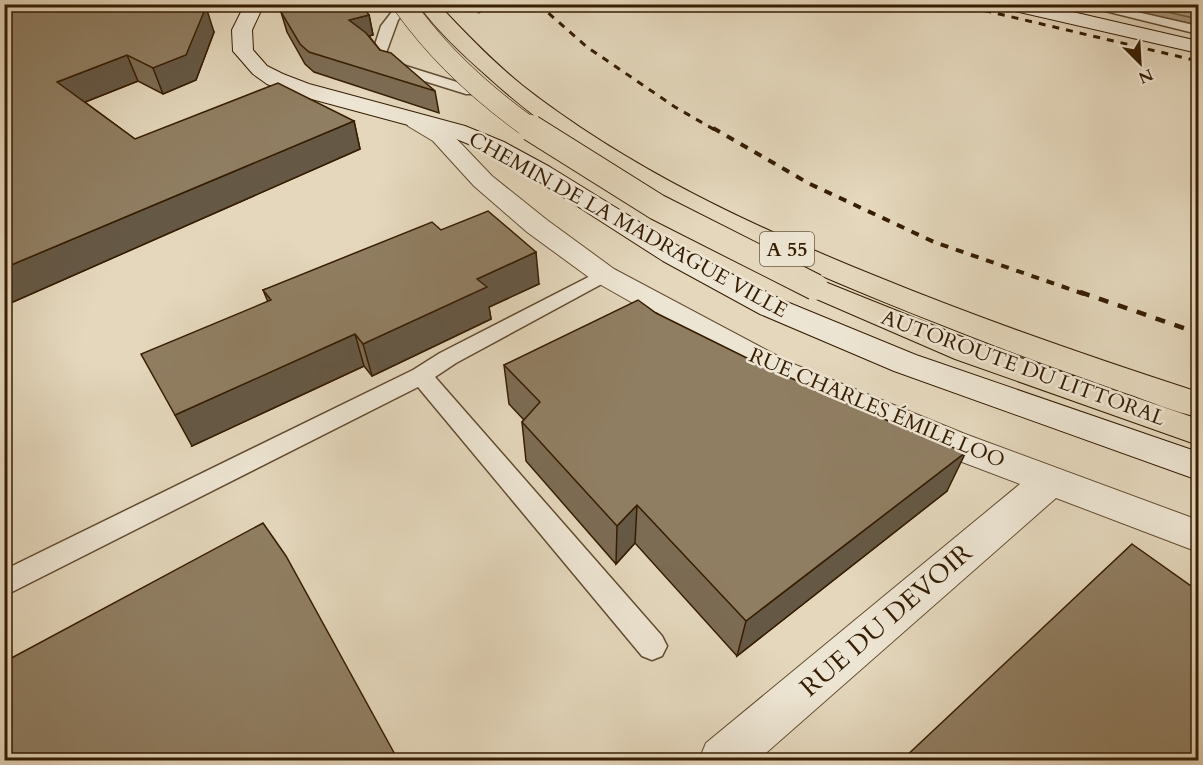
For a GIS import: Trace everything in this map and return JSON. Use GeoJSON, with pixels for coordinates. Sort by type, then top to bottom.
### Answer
{"type":"FeatureCollection","features":[{"type":"Feature","properties":{"kind":"highway","name":"AUTOROUTE DU LITTORAL"},"geometry":{"type":"LineString","coordinates":[[405,4],[415,23],[439,50],[482,91],[538,134],[655,206],[815,287],[966,351],[1198,432]]}},
{"type":"Feature","properties":{"kind":"highway","name":"AUTOROUTE DU LITTORAL"},"geometry":{"type":"LineString","coordinates":[[427,4],[476,58],[516,93],[561,126],[685,199],[776,244],[999,337],[1198,405]]}},
{"type":"Feature","properties":{"kind":"street","name":"CHEMIN DE LA MADRAGUE VILLE"},"geometry":{"type":"LineString","coordinates":[[255,4],[242,30],[243,51],[260,70],[301,89],[457,131],[496,147],[541,172],[674,255],[771,307],[905,363],[1198,466]]}},
{"type":"Feature","properties":{"kind":"street"},"geometry":{"type":"LineString","coordinates":[[1011,4],[1198,47]]}},
{"type":"Feature","properties":{"kind":"street","name":"RUE CHARLES ÉMILE LOO"},"geometry":{"type":"LineString","coordinates":[[416,121],[441,136],[483,181],[537,226],[604,275],[779,371],[953,444],[1198,536]]}},
{"type":"Feature","properties":{"kind":"street","name":"RUE DU DEVOIR"},"geometry":{"type":"LineString","coordinates":[[723,760],[1050,481]]}},
{"type":"Feature","properties":{"kind":"lane"},"geometry":{"type":"LineString","coordinates":[[405,4],[387,24],[379,54],[391,66],[471,91]]}},
{"type":"Feature","properties":{"kind":"lane"},"geometry":{"type":"LineString","coordinates":[[1083,4],[1198,30]]}},
{"type":"Feature","properties":{"kind":"lane"},"geometry":{"type":"LineString","coordinates":[[4,584],[421,376],[448,358],[604,275]]}},
{"type":"Feature","properties":{"kind":"lane"},"geometry":{"type":"LineString","coordinates":[[421,376],[652,646]]}},
{"type":"Feature","properties":{"kind":"water"},"geometry":{"type":"Polygon","coordinates":[[[1104,5],[1198,5],[1198,25],[1104,5]]]}},
{"type":"Feature","properties":{"kind":"building"},"geometry":{"type":"Polygon","coordinates":[[[195,4],[199,10],[206,7],[186,55],[153,68],[127,55],[57,82],[135,139],[278,83],[354,121],[4,268],[4,5],[195,4]]]}},
{"type":"Feature","properties":{"kind":"building"},"geometry":{"type":"Polygon","coordinates":[[[285,4],[361,4],[369,15],[349,20],[366,33],[380,50],[391,53],[435,91],[309,52],[300,44],[281,12],[285,4]]]}},
{"type":"Feature","properties":{"kind":"building"},"geometry":{"type":"Polygon","coordinates":[[[488,211],[536,252],[477,279],[487,287],[363,344],[355,334],[175,415],[141,354],[271,300],[263,290],[432,222],[441,230],[488,211]]]}},
{"type":"Feature","properties":{"kind":"building"},"geometry":{"type":"Polygon","coordinates":[[[638,300],[656,313],[759,364],[934,441],[966,452],[746,621],[637,505],[617,526],[522,422],[540,402],[504,365],[638,300]]]}},
{"type":"Feature","properties":{"kind":"building"},"geometry":{"type":"Polygon","coordinates":[[[263,523],[286,556],[398,760],[4,760],[4,662],[263,523]]]}},
{"type":"Feature","properties":{"kind":"building"},"geometry":{"type":"Polygon","coordinates":[[[1132,544],[1198,591],[1198,760],[902,760],[1132,544]]]}},
{"type":"Feature","properties":{"kind":"railway"},"geometry":{"type":"LineString","coordinates":[[538,4],[587,47],[675,107],[715,130]]}},
{"type":"Feature","properties":{"kind":"railway"},"geometry":{"type":"LineString","coordinates":[[957,4],[1198,61]]}},
{"type":"Feature","properties":{"kind":"railway"},"geometry":{"type":"LineString","coordinates":[[713,128],[808,183],[934,242],[1084,294]]}},
{"type":"Feature","properties":{"kind":"railway"},"geometry":{"type":"LineString","coordinates":[[1080,292],[1198,333]]}}]}
